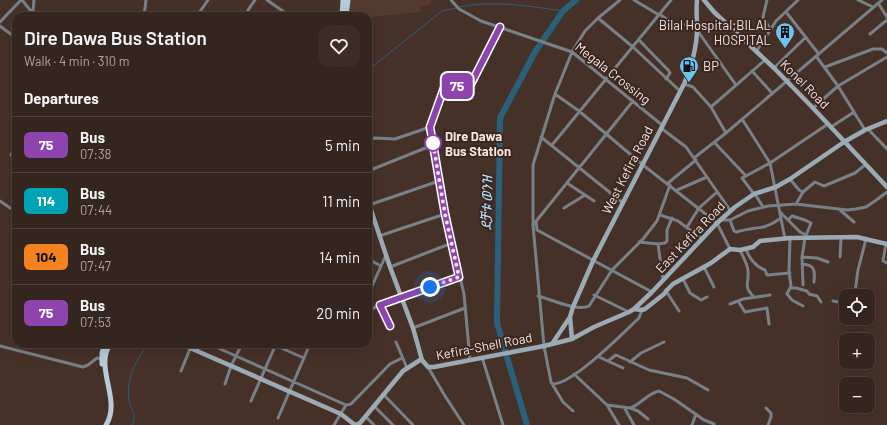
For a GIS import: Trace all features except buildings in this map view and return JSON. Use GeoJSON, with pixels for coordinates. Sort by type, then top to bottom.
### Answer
{"type":"FeatureCollection","features":[{"type":"Feature","properties":{"kind":"main road"},"geometry":{"type":"LineString","coordinates":[[342,12],[343,0]]}},
{"type":"Feature","properties":{"kind":"main road"},"geometry":{"type":"LineString","coordinates":[[346,12],[348,0]]}},
{"type":"Feature","properties":{"kind":"main road","name":"West Kefira Road"},"geometry":{"type":"LineString","coordinates":[[552,344],[570,317],[593,261],[684,84],[692,65],[697,30],[697,0]]}},
{"type":"Feature","properties":{"kind":"main road","name":"Konel Road"},"geometry":{"type":"LineString","coordinates":[[704,0],[714,12],[786,80],[865,165],[886,184]]}},
{"type":"Feature","properties":{"kind":"main road","name":"East Kefira Road"},"geometry":{"type":"LineString","coordinates":[[552,344],[572,340],[634,309],[730,210],[754,194],[776,187],[790,179],[844,142],[887,121]]}},
{"type":"Feature","properties":{"kind":"main road","name":"Kefira-Shell Road"},"geometry":{"type":"LineString","coordinates":[[372,216],[413,328],[422,360],[428,367],[552,344]]}},
{"type":"Feature","properties":{"kind":"main road"},"geometry":{"type":"LineString","coordinates":[[634,309],[642,310],[664,294],[673,284],[704,267],[730,249],[743,250],[754,247],[760,241],[806,236],[841,238],[857,237],[887,244]]}},
{"type":"Feature","properties":{"kind":"main road"},"geometry":{"type":"LineString","coordinates":[[570,317],[572,340]]}},
{"type":"Feature","properties":{"kind":"main road"},"geometry":{"type":"LineString","coordinates":[[103,348],[103,368],[108,382],[112,408],[106,425]]}},
{"type":"Feature","properties":{"kind":"main road"},"geometry":{"type":"LineString","coordinates":[[103,359],[108,348]]}},
{"type":"Feature","properties":{"kind":"main road"},"geometry":{"type":"LineString","coordinates":[[195,348],[341,414],[355,425],[360,423],[366,417],[383,394],[407,368],[422,360]]}},
{"type":"Feature","properties":{"kind":"street"},"geometry":{"type":"LineString","coordinates":[[0,22],[21,0],[32,12]]}},
{"type":"Feature","properties":{"kind":"street"},"geometry":{"type":"LineString","coordinates":[[34,0],[34,12]]}},
{"type":"Feature","properties":{"kind":"street"},"geometry":{"type":"LineString","coordinates":[[144,12],[146,0]]}},
{"type":"Feature","properties":{"kind":"street"},"geometry":{"type":"LineString","coordinates":[[200,12],[208,0]]}},
{"type":"Feature","properties":{"kind":"street"},"geometry":{"type":"LineString","coordinates":[[247,12],[255,0]]}},
{"type":"Feature","properties":{"kind":"street"},"geometry":{"type":"LineString","coordinates":[[267,0],[284,12]]}},
{"type":"Feature","properties":{"kind":"street","name":"Megala Crossing"},"geometry":{"type":"LineString","coordinates":[[451,0],[459,9],[482,21],[570,51],[633,101],[686,146],[730,210]]}},
{"type":"Feature","properties":{"kind":"street"},"geometry":{"type":"LineString","coordinates":[[573,411],[563,402],[551,380],[544,346],[538,296],[533,225],[533,165],[570,51],[585,31],[620,0]]}},
{"type":"Feature","properties":{"kind":"street"},"geometry":{"type":"LineString","coordinates":[[634,0],[676,24],[697,24]]}},
{"type":"Feature","properties":{"kind":"street"},"geometry":{"type":"LineString","coordinates":[[552,145],[671,0]]}},
{"type":"Feature","properties":{"kind":"street"},"geometry":{"type":"LineString","coordinates":[[767,0],[763,17],[770,29]]}},
{"type":"Feature","properties":{"kind":"street"},"geometry":{"type":"LineString","coordinates":[[756,52],[770,29],[798,0]]}},
{"type":"Feature","properties":{"kind":"street"},"geometry":{"type":"LineString","coordinates":[[858,0],[873,7]]}},
{"type":"Feature","properties":{"kind":"street"},"geometry":{"type":"LineString","coordinates":[[538,296],[573,307],[587,307],[612,270],[639,242],[660,215],[669,184],[714,142],[882,0]]}},
{"type":"Feature","properties":{"kind":"street"},"geometry":{"type":"LineString","coordinates":[[870,34],[887,18],[878,3]]}},
{"type":"Feature","properties":{"kind":"street"},"geometry":{"type":"LineString","coordinates":[[786,12],[806,37],[867,130],[887,149]]}},
{"type":"Feature","properties":{"kind":"street"},"geometry":{"type":"LineString","coordinates":[[598,18],[633,47],[680,91]]}},
{"type":"Feature","properties":{"kind":"street"},"geometry":{"type":"LineString","coordinates":[[0,26],[12,35]]}},
{"type":"Feature","properties":{"kind":"street"},"geometry":{"type":"LineString","coordinates":[[470,360],[464,294],[438,181],[430,127],[444,88],[450,86],[468,86],[471,84],[500,27]]}},
{"type":"Feature","properties":{"kind":"street"},"geometry":{"type":"LineString","coordinates":[[697,30],[736,85]]}},
{"type":"Feature","properties":{"kind":"street"},"geometry":{"type":"LineString","coordinates":[[774,68],[806,37]]}},
{"type":"Feature","properties":{"kind":"street"},"geometry":{"type":"LineString","coordinates":[[639,40],[669,71],[670,73],[666,79]]}},
{"type":"Feature","properties":{"kind":"street"},"geometry":{"type":"LineString","coordinates":[[825,67],[873,49],[882,49],[887,53]]}},
{"type":"Feature","properties":{"kind":"street"},"geometry":{"type":"LineString","coordinates":[[813,108],[838,86],[887,57]]}},
{"type":"Feature","properties":{"kind":"street"},"geometry":{"type":"LineString","coordinates":[[710,108],[765,60]]}},
{"type":"Feature","properties":{"kind":"street"},"geometry":{"type":"LineString","coordinates":[[752,71],[772,93]]}},
{"type":"Feature","properties":{"kind":"street"},"geometry":{"type":"LineString","coordinates":[[684,84],[693,87],[710,108],[726,132]]}},
{"type":"Feature","properties":{"kind":"street"},"geometry":{"type":"LineString","coordinates":[[555,94],[579,111],[643,165],[677,190],[698,208],[719,222],[730,249]]}},
{"type":"Feature","properties":{"kind":"street"},"geometry":{"type":"LineString","coordinates":[[533,225],[633,101]]}},
{"type":"Feature","properties":{"kind":"street"},"geometry":{"type":"LineString","coordinates":[[762,207],[754,194],[741,179],[854,112]]}},
{"type":"Feature","properties":{"kind":"street"},"geometry":{"type":"LineString","coordinates":[[742,119],[770,163],[776,187],[785,239]]}},
{"type":"Feature","properties":{"kind":"street"},"geometry":{"type":"LineString","coordinates":[[372,138],[394,139],[430,127]]}},
{"type":"Feature","properties":{"kind":"street"},"geometry":{"type":"LineString","coordinates":[[541,137],[623,203]]}},
{"type":"Feature","properties":{"kind":"street"},"geometry":{"type":"LineString","coordinates":[[714,142],[746,176]]}},
{"type":"Feature","properties":{"kind":"street"},"geometry":{"type":"LineString","coordinates":[[372,169],[433,145]]}},
{"type":"Feature","properties":{"kind":"street"},"geometry":{"type":"LineString","coordinates":[[796,204],[804,192],[815,182],[824,186],[855,173],[865,165]]}},
{"type":"Feature","properties":{"kind":"street"},"geometry":{"type":"LineString","coordinates":[[677,190],[707,177]]}},
{"type":"Feature","properties":{"kind":"street"},"geometry":{"type":"LineString","coordinates":[[790,179],[799,190],[804,192]]}},
{"type":"Feature","properties":{"kind":"street"},"geometry":{"type":"LineString","coordinates":[[372,208],[438,181]]}},
{"type":"Feature","properties":{"kind":"street"},"geometry":{"type":"LineString","coordinates":[[567,183],[594,201]]}},
{"type":"Feature","properties":{"kind":"street"},"geometry":{"type":"LineString","coordinates":[[687,227],[698,208],[717,192]]}},
{"type":"Feature","properties":{"kind":"street"},"geometry":{"type":"LineString","coordinates":[[719,222],[730,220],[741,214],[762,207],[796,204],[847,210],[866,207],[887,192]]}},
{"type":"Feature","properties":{"kind":"street"},"geometry":{"type":"LineString","coordinates":[[564,208],[585,194]]}},
{"type":"Feature","properties":{"kind":"street"},"geometry":{"type":"LineString","coordinates":[[0,201],[12,209]]}},
{"type":"Feature","properties":{"kind":"street"},"geometry":{"type":"LineString","coordinates":[[839,209],[854,222]]}},
{"type":"Feature","properties":{"kind":"street"},"geometry":{"type":"LineString","coordinates":[[780,212],[802,234],[806,236]]}},
{"type":"Feature","properties":{"kind":"street"},"geometry":{"type":"LineString","coordinates":[[380,236],[445,214]]}},
{"type":"Feature","properties":{"kind":"street"},"geometry":{"type":"LineString","coordinates":[[660,215],[672,218],[687,227],[702,239]]}},
{"type":"Feature","properties":{"kind":"street"},"geometry":{"type":"LineString","coordinates":[[788,220],[792,216],[810,222],[802,257],[803,285]]}},
{"type":"Feature","properties":{"kind":"street"},"geometry":{"type":"LineString","coordinates":[[639,242],[658,244],[665,243],[667,241],[667,230],[672,218]]}},
{"type":"Feature","properties":{"kind":"street"},"geometry":{"type":"LineString","coordinates":[[730,220],[734,231],[736,232],[750,228],[758,228],[781,218]]}},
{"type":"Feature","properties":{"kind":"street"},"geometry":{"type":"LineString","coordinates":[[536,221],[537,230],[652,292]]}},
{"type":"Feature","properties":{"kind":"street"},"geometry":{"type":"LineString","coordinates":[[790,238],[790,288],[787,292],[794,302],[803,306]]}},
{"type":"Feature","properties":{"kind":"street"},"geometry":{"type":"LineString","coordinates":[[840,257],[841,238]]}},
{"type":"Feature","properties":{"kind":"street"},"geometry":{"type":"LineString","coordinates":[[833,301],[840,302],[844,297],[855,292],[858,270],[866,239]]}},
{"type":"Feature","properties":{"kind":"street"},"geometry":{"type":"LineString","coordinates":[[390,267],[452,243]]}},
{"type":"Feature","properties":{"kind":"street"},"geometry":{"type":"LineString","coordinates":[[658,244],[663,280]]}},
{"type":"Feature","properties":{"kind":"street"},"geometry":{"type":"LineString","coordinates":[[887,244],[883,261],[887,263]]}},
{"type":"Feature","properties":{"kind":"street"},"geometry":{"type":"LineString","coordinates":[[743,250],[752,260],[765,270],[767,275],[790,273]]}},
{"type":"Feature","properties":{"kind":"street"},"geometry":{"type":"LineString","coordinates":[[743,250],[748,270],[747,289],[754,297]]}},
{"type":"Feature","properties":{"kind":"street"},"geometry":{"type":"LineString","coordinates":[[372,286],[386,255]]}},
{"type":"Feature","properties":{"kind":"street"},"geometry":{"type":"LineString","coordinates":[[802,257],[817,258],[828,262]]}},
{"type":"Feature","properties":{"kind":"street"},"geometry":{"type":"LineString","coordinates":[[372,262],[381,266]]}},
{"type":"Feature","properties":{"kind":"street"},"geometry":{"type":"LineString","coordinates":[[802,264],[810,264],[812,266],[815,274],[814,282]]}},
{"type":"Feature","properties":{"kind":"street"},"geometry":{"type":"LineString","coordinates":[[704,267],[714,287]]}},
{"type":"Feature","properties":{"kind":"street"},"geometry":{"type":"LineString","coordinates":[[372,308],[459,277]]}},
{"type":"Feature","properties":{"kind":"street"},"geometry":{"type":"LineString","coordinates":[[683,279],[692,295],[701,300],[707,297]]}},
{"type":"Feature","properties":{"kind":"street"},"geometry":{"type":"LineString","coordinates":[[790,288],[807,291],[809,294],[817,296],[821,302]]}},
{"type":"Feature","properties":{"kind":"street"},"geometry":{"type":"LineString","coordinates":[[666,291],[678,311]]}},
{"type":"Feature","properties":{"kind":"street"},"geometry":{"type":"LineString","coordinates":[[594,295],[629,312]]}},
{"type":"Feature","properties":{"kind":"street"},"geometry":{"type":"LineString","coordinates":[[730,304],[743,298],[770,295]]}},
{"type":"Feature","properties":{"kind":"street"},"geometry":{"type":"LineString","coordinates":[[738,301],[745,312],[767,308],[769,324]]}},
{"type":"Feature","properties":{"kind":"street"},"geometry":{"type":"LineString","coordinates":[[380,305],[390,326]]}},
{"type":"Feature","properties":{"kind":"street"},"geometry":{"type":"LineString","coordinates":[[413,328],[465,308]]}},
{"type":"Feature","properties":{"kind":"street"},"geometry":{"type":"LineString","coordinates":[[553,384],[558,383],[574,374],[599,357],[639,318],[642,310]]}},
{"type":"Feature","properties":{"kind":"street"},"geometry":{"type":"LineString","coordinates":[[396,342],[407,368]]}},
{"type":"Feature","properties":{"kind":"street"},"geometry":{"type":"LineString","coordinates":[[630,362],[641,353],[664,342]]}},
{"type":"Feature","properties":{"kind":"street"},"geometry":{"type":"LineString","coordinates":[[0,346],[83,367],[88,365],[96,358],[103,359]]}},
{"type":"Feature","properties":{"kind":"street"},"geometry":{"type":"LineString","coordinates":[[181,371],[190,348]]}},
{"type":"Feature","properties":{"kind":"street"},"geometry":{"type":"LineString","coordinates":[[218,348],[346,405],[351,404],[390,364],[402,358]]}},
{"type":"Feature","properties":{"kind":"street"},"geometry":{"type":"LineString","coordinates":[[225,384],[240,348]]}},
{"type":"Feature","properties":{"kind":"street"},"geometry":{"type":"LineString","coordinates":[[251,401],[272,348]]}},
{"type":"Feature","properties":{"kind":"street"},"geometry":{"type":"LineString","coordinates":[[283,348],[304,358]]}},
{"type":"Feature","properties":{"kind":"street"},"geometry":{"type":"LineString","coordinates":[[278,418],[308,348]]}},
{"type":"Feature","properties":{"kind":"street"},"geometry":{"type":"LineString","coordinates":[[608,361],[616,355],[653,371],[687,378],[708,390]]}},
{"type":"Feature","properties":{"kind":"street"},"geometry":{"type":"LineString","coordinates":[[482,357],[503,425]]}},
{"type":"Feature","properties":{"kind":"street"},"geometry":{"type":"LineString","coordinates":[[599,357],[623,368]]}},
{"type":"Feature","properties":{"kind":"street"},"geometry":{"type":"LineString","coordinates":[[428,367],[464,425]]}},
{"type":"Feature","properties":{"kind":"street"},"geometry":{"type":"LineString","coordinates":[[574,374],[608,405],[619,425]]}},
{"type":"Feature","properties":{"kind":"street"},"geometry":{"type":"LineString","coordinates":[[630,408],[653,393],[659,391],[714,425]]}},
{"type":"Feature","properties":{"kind":"street"},"geometry":{"type":"LineString","coordinates":[[383,394],[411,424]]}},
{"type":"Feature","properties":{"kind":"street"},"geometry":{"type":"LineString","coordinates":[[334,425],[346,405]]}},
{"type":"Feature","properties":{"kind":"street"},"geometry":{"type":"LineString","coordinates":[[608,405],[630,408],[638,411],[648,419]]}},
{"type":"Feature","properties":{"kind":"street"},"geometry":{"type":"LineString","coordinates":[[374,406],[393,425]]}},
{"type":"Feature","properties":{"kind":"street"},"geometry":{"type":"LineString","coordinates":[[624,407],[634,425]]}},
{"type":"Feature","properties":{"kind":"street"},"geometry":{"type":"LineString","coordinates":[[766,408],[771,413],[768,425]]}},
{"type":"Feature","properties":{"kind":"street"},"geometry":{"type":"LineString","coordinates":[[692,425],[696,414]]}},
{"type":"Feature","properties":{"kind":"street"},"geometry":{"type":"LineString","coordinates":[[366,417],[374,425]]}},
{"type":"Feature","properties":{"kind":"shaded area"},"geometry":{"type":"Polygon","coordinates":[[[350,0],[431,0],[431,4],[420,7],[421,12],[372,17],[372,12],[348,12],[350,0]]]}},
{"type":"Feature","properties":{"kind":"waterway","name":"ደቻቱ ወንዝ"},"geometry":{"type":"LineString","coordinates":[[527,425],[497,323],[500,118],[535,52],[563,11],[576,0]]}},
{"type":"Feature","properties":{"kind":"waterway","name":"Kefira-Shell Road"},"geometry":{"type":"LineString","coordinates":[[459,7],[498,4],[563,11]]}},
{"type":"Feature","properties":{"kind":"waterway","name":"Kefira-Shell Road"},"geometry":{"type":"LineString","coordinates":[[372,67],[442,11],[456,8]]}},
{"type":"Feature","properties":{"kind":"waterway","name":"Kefira-Shell Road"},"geometry":{"type":"LineString","coordinates":[[131,425],[133,424],[134,413],[129,400],[129,384],[136,363],[146,348]]}},
{"type":"Feature","properties":{"kind":"bus line","name":"75"},"geometry":{"type":"LineString","coordinates":[[390,326],[380,305],[459,277],[438,181],[430,127],[442,90],[447,86],[468,86],[471,84],[500,27]]}},
{"type":"Feature","properties":{"kind":"place","name":"Bilal Hospital;BILAL HOSPITAL"},"geometry":{"type":"Point","coordinates":[785,49]}},
{"type":"Feature","properties":{"kind":"place","name":"BP"},"geometry":{"type":"Point","coordinates":[689,83]}},
{"type":"Feature","properties":{"kind":"place","name":"Dire Dawa Bus Station"},"geometry":{"type":"Point","coordinates":[433,143]}},
{"type":"Feature","properties":{"kind":"route"},"geometry":{"type":"LineString","coordinates":[[430,287],[459,277],[438,181],[433,143]]}}]}
